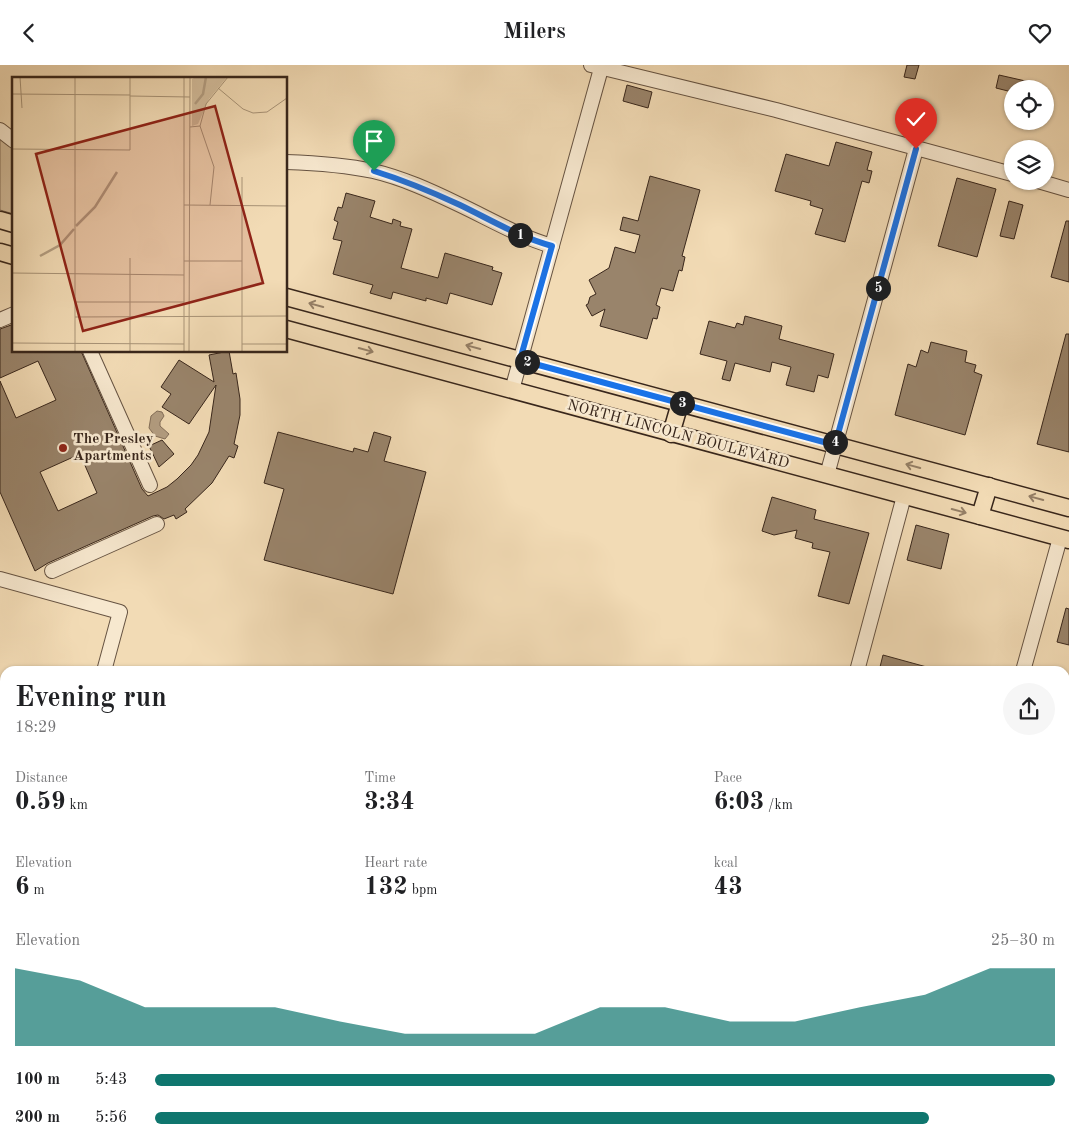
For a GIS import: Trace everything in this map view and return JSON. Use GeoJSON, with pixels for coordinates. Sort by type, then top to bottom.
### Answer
{"type":"FeatureCollection","features":[{"type":"Feature","properties":{"kind":"main road"},"geometry":{"type":"LineString","coordinates":[[288,298],[1069,507]]}},
{"type":"Feature","properties":{"kind":"main road","name":"NORTH LINCOLN BOULEVARD"},"geometry":{"type":"LineString","coordinates":[[288,330],[1065,539]]}},
{"type":"Feature","properties":{"kind":"main road"},"geometry":{"type":"LineString","coordinates":[[671,434],[680,403]]}},
{"type":"Feature","properties":{"kind":"main road"},"geometry":{"type":"LineString","coordinates":[[980,516],[989,486]]}},
{"type":"Feature","properties":{"kind":"street"},"geometry":{"type":"LineString","coordinates":[[512,390],[552,246],[598,66],[776,110],[1004,172]]}},
{"type":"Feature","properties":{"kind":"street"},"geometry":{"type":"LineString","coordinates":[[0,131],[12,140]]}},
{"type":"Feature","properties":{"kind":"street"},"geometry":{"type":"LineString","coordinates":[[827,475],[916,149]]}},
{"type":"Feature","properties":{"kind":"street"},"geometry":{"type":"LineString","coordinates":[[288,162],[346,166],[391,176],[438,195],[524,237],[552,246]]}},
{"type":"Feature","properties":{"kind":"street"},"geometry":{"type":"LineString","coordinates":[[1054,186],[1069,190]]}},
{"type":"Feature","properties":{"kind":"street"},"geometry":{"type":"LineString","coordinates":[[0,320],[12,315]]}},
{"type":"Feature","properties":{"kind":"street"},"geometry":{"type":"LineString","coordinates":[[91,353],[150,485]]}},
{"type":"Feature","properties":{"kind":"street"},"geometry":{"type":"LineString","coordinates":[[858,666],[904,496]]}},
{"type":"Feature","properties":{"kind":"street"},"geometry":{"type":"LineString","coordinates":[[52,571],[157,523]]}},
{"type":"Feature","properties":{"kind":"street"},"geometry":{"type":"LineString","coordinates":[[1025,666],[1065,539]]}},
{"type":"Feature","properties":{"kind":"street"},"geometry":{"type":"LineString","coordinates":[[0,579],[120,612],[105,666]]}},
{"type":"Feature","properties":{"kind":"shaded area"},"geometry":{"type":"Polygon","coordinates":[[[0,136],[12,146],[12,213],[0,210],[0,136]]]}},
{"type":"Feature","properties":{"kind":"shaded area"},"geometry":{"type":"Polygon","coordinates":[[[157,411],[162,412],[164,416],[160,426],[169,434],[165,439],[155,436],[149,428],[151,416],[157,411]]]}},
{"type":"Feature","properties":{"kind":"building"},"geometry":{"type":"Polygon","coordinates":[[[907,65],[919,65],[915,79],[904,77],[907,65]]]}},
{"type":"Feature","properties":{"kind":"building"},"geometry":{"type":"Polygon","coordinates":[[[999,75],[1021,80],[1004,80],[1004,90],[996,88],[999,75]]]}},
{"type":"Feature","properties":{"kind":"building"},"geometry":{"type":"Polygon","coordinates":[[[627,85],[652,92],[648,108],[623,101],[627,85]]]}},
{"type":"Feature","properties":{"kind":"building"},"geometry":{"type":"Polygon","coordinates":[[[836,142],[872,152],[867,170],[872,171],[869,183],[862,181],[845,242],[815,234],[823,209],[810,205],[811,201],[775,191],[786,154],[829,166],[836,142]]]}},
{"type":"Feature","properties":{"kind":"building"},"geometry":{"type":"Polygon","coordinates":[[[650,176],[700,190],[682,256],[685,257],[682,271],[679,270],[673,291],[661,288],[656,305],[660,307],[657,319],[653,318],[647,339],[600,326],[605,309],[592,316],[586,305],[590,297],[596,294],[589,280],[609,268],[615,247],[635,253],[640,235],[620,230],[623,217],[638,221],[650,176]]]}},
{"type":"Feature","properties":{"kind":"building"},"geometry":{"type":"Polygon","coordinates":[[[957,178],[996,189],[977,257],[938,246],[957,178]]]}},
{"type":"Feature","properties":{"kind":"building"},"geometry":{"type":"Polygon","coordinates":[[[346,193],[375,201],[370,217],[392,224],[393,219],[401,222],[400,226],[412,229],[401,268],[438,278],[445,253],[493,267],[492,270],[502,273],[492,305],[450,293],[447,304],[426,298],[426,301],[393,292],[391,299],[370,293],[373,285],[333,274],[342,241],[333,239],[338,222],[334,220],[338,207],[342,208],[346,193]]]}},
{"type":"Feature","properties":{"kind":"building"},"geometry":{"type":"Polygon","coordinates":[[[1009,201],[1023,205],[1014,239],[1000,236],[1009,201]]]}},
{"type":"Feature","properties":{"kind":"building"},"geometry":{"type":"Polygon","coordinates":[[[1066,221],[1069,221],[1069,282],[1051,277],[1066,221]]]}},
{"type":"Feature","properties":{"kind":"building"},"geometry":{"type":"Polygon","coordinates":[[[745,316],[782,326],[779,339],[834,354],[828,378],[818,375],[814,392],[786,385],[791,367],[772,362],[770,372],[735,363],[730,381],[722,379],[727,361],[700,354],[709,321],[735,328],[737,323],[743,325],[745,316]]]}},
{"type":"Feature","properties":{"kind":"building","name":"The Presley Apartments"},"geometry":{"type":"Polygon","coordinates":[[[12,325],[12,353],[82,353],[142,489],[148,496],[167,487],[177,479],[198,455],[209,432],[216,385],[189,424],[162,407],[171,394],[161,387],[179,360],[214,382],[209,355],[229,353],[233,374],[236,373],[240,399],[240,415],[234,444],[238,446],[234,458],[229,456],[212,483],[185,509],[187,512],[176,519],[174,515],[164,519],[158,515],[153,516],[48,563],[35,571],[0,492],[0,381],[16,418],[56,400],[38,361],[0,378],[0,329],[12,325]],[[80,454],[40,472],[58,511],[97,493],[80,454]]]}},
{"type":"Feature","properties":{"kind":"building"},"geometry":{"type":"Polygon","coordinates":[[[1066,334],[1069,334],[1069,452],[1037,444],[1066,334]]]}},
{"type":"Feature","properties":{"kind":"building"},"geometry":{"type":"Polygon","coordinates":[[[931,342],[967,351],[965,362],[976,365],[974,372],[982,375],[965,435],[895,415],[908,364],[916,367],[921,350],[928,353],[931,342]]]}},
{"type":"Feature","properties":{"kind":"building"},"geometry":{"type":"Polygon","coordinates":[[[278,432],[353,452],[354,448],[368,452],[374,432],[391,437],[384,461],[426,472],[393,594],[264,560],[284,489],[264,483],[278,432]]]}},
{"type":"Feature","properties":{"kind":"building"},"geometry":{"type":"Polygon","coordinates":[[[162,440],[174,454],[159,467],[149,446],[162,440]]]}},
{"type":"Feature","properties":{"kind":"building"},"geometry":{"type":"Polygon","coordinates":[[[772,497],[816,510],[814,519],[869,533],[849,604],[818,596],[830,552],[812,548],[813,543],[795,538],[797,530],[774,535],[762,531],[772,497]]]}},
{"type":"Feature","properties":{"kind":"building"},"geometry":{"type":"Polygon","coordinates":[[[916,525],[949,534],[941,569],[907,560],[916,525]]]}},
{"type":"Feature","properties":{"kind":"building"},"geometry":{"type":"Polygon","coordinates":[[[1066,608],[1069,609],[1069,645],[1057,642],[1066,608]]]}},
{"type":"Feature","properties":{"kind":"building"},"geometry":{"type":"Polygon","coordinates":[[[883,655],[923,666],[880,666],[883,655]]]}},
{"type":"Feature","properties":{"kind":"place","name":"The Presley Apartments"},"geometry":{"type":"Point","coordinates":[63,448]}},
{"type":"Feature","properties":{"kind":"route"},"geometry":{"type":"LineString","coordinates":[[374,171],[410,183],[524,237],[552,246],[520,360],[835,445],[916,149]]}}]}
